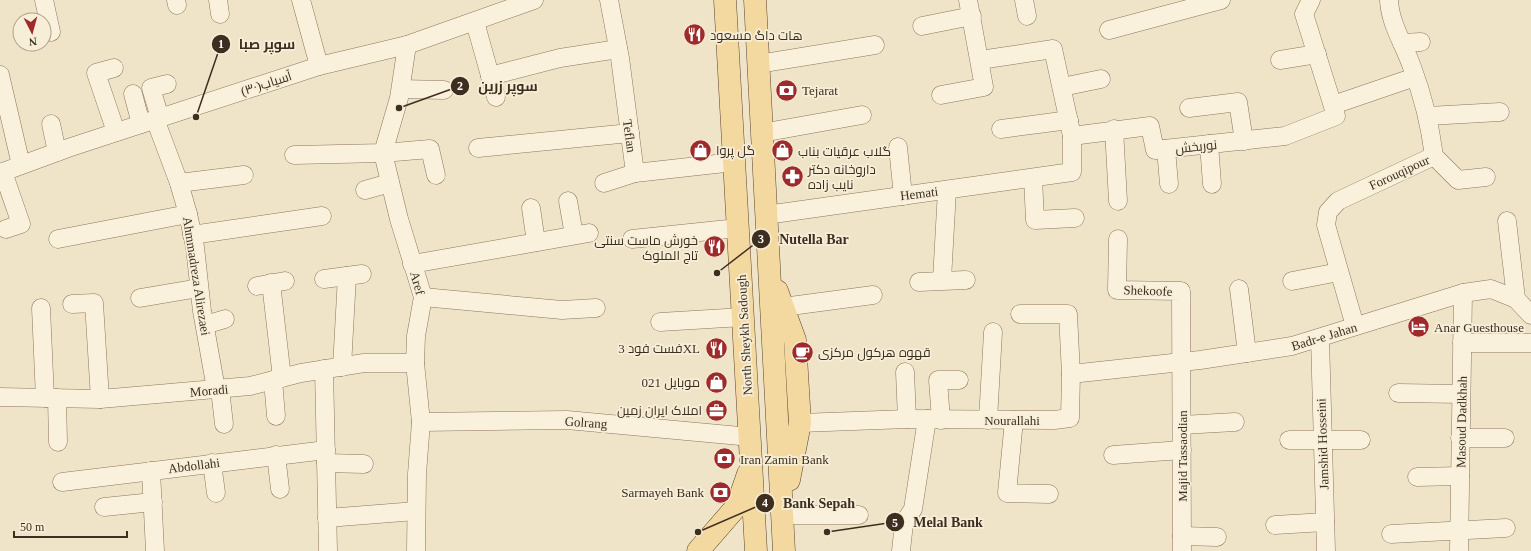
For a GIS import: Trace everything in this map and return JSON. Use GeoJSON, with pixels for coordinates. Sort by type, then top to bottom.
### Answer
{"type":"FeatureCollection","features":[{"type":"Feature","properties":{"kind":"main road","name":"North Sheykh Sadough"},"geometry":{"type":"LineString","coordinates":[[725,0],[756,551]]}},
{"type":"Feature","properties":{"kind":"main road"},"geometry":{"type":"LineString","coordinates":[[755,0],[784,551]]}},
{"type":"Feature","properties":{"kind":"main road"},"geometry":{"type":"LineString","coordinates":[[734,165],[748,175],[757,172],[764,166]]}},
{"type":"Feature","properties":{"kind":"main road"},"geometry":{"type":"LineString","coordinates":[[769,268],[795,340],[800,423],[782,515]]}},
{"type":"Feature","properties":{"kind":"main road"},"geometry":{"type":"LineString","coordinates":[[698,551],[737,506],[752,464]]}},
{"type":"Feature","properties":{"kind":"street"},"geometry":{"type":"LineString","coordinates":[[44,0],[47,12]]}},
{"type":"Feature","properties":{"kind":"street"},"geometry":{"type":"LineString","coordinates":[[301,0],[319,66]]}},
{"type":"Feature","properties":{"kind":"street","name":"آسیاب(۳۰)"},"geometry":{"type":"LineString","coordinates":[[2,173],[57,152],[152,120],[319,66],[407,45],[534,0]]}},
{"type":"Feature","properties":{"kind":"street","name":"Teflan"},"geometry":{"type":"LineString","coordinates":[[609,0],[618,49],[635,173]]}},
{"type":"Feature","properties":{"kind":"street"},"geometry":{"type":"LineString","coordinates":[[1109,30],[1221,0]]}},
{"type":"Feature","properties":{"kind":"street"},"geometry":{"type":"LineString","coordinates":[[1311,0],[1304,14],[1335,110]]}},
{"type":"Feature","properties":{"kind":"street","name":"Forouqipour"},"geometry":{"type":"LineString","coordinates":[[1355,326],[1326,225],[1328,212],[1338,201],[1434,156],[1428,116],[1391,13],[1389,0]]}},
{"type":"Feature","properties":{"kind":"street"},"geometry":{"type":"LineString","coordinates":[[922,26],[970,8],[984,87],[941,95]]}},
{"type":"Feature","properties":{"kind":"street"},"geometry":{"type":"LineString","coordinates":[[475,22],[496,97]]}},
{"type":"Feature","properties":{"kind":"street"},"geometry":{"type":"LineString","coordinates":[[1402,43],[1421,42]]}},
{"type":"Feature","properties":{"kind":"street","name":"Aref"},"geometry":{"type":"LineString","coordinates":[[407,45],[401,89],[383,153],[412,264],[423,297],[416,336],[415,363],[421,422],[417,474],[416,551]]}},
{"type":"Feature","properties":{"kind":"street"},"geometry":{"type":"LineString","coordinates":[[758,64],[875,45]]}},
{"type":"Feature","properties":{"kind":"street"},"geometry":{"type":"LineString","coordinates":[[490,76],[560,58],[618,49]]}},
{"type":"Feature","properties":{"kind":"street"},"geometry":{"type":"LineString","coordinates":[[980,60],[1053,49],[1071,128]]}},
{"type":"Feature","properties":{"kind":"street"},"geometry":{"type":"LineString","coordinates":[[1280,60],[1317,54]]}},
{"type":"Feature","properties":{"kind":"street"},"geometry":{"type":"LineString","coordinates":[[114,68],[96,73],[116,132]]}},
{"type":"Feature","properties":{"kind":"street"},"geometry":{"type":"LineString","coordinates":[[0,75],[6,129],[21,166]]}},
{"type":"Feature","properties":{"kind":"street","name":"نوربخش"},"geometry":{"type":"LineString","coordinates":[[1001,129],[1071,128],[1114,130],[1150,126],[1155,150],[1285,136],[1335,110],[1415,77]]}},
{"type":"Feature","properties":{"kind":"street"},"geometry":{"type":"LineString","coordinates":[[1062,87],[1102,79]]}},
{"type":"Feature","properties":{"kind":"street"},"geometry":{"type":"LineString","coordinates":[[152,120],[151,88],[167,84]]}},
{"type":"Feature","properties":{"kind":"street"},"geometry":{"type":"LineString","coordinates":[[401,89],[444,90]]}},
{"type":"Feature","properties":{"kind":"street"},"geometry":{"type":"LineString","coordinates":[[133,94],[152,120]]}},
{"type":"Feature","properties":{"kind":"street"},"geometry":{"type":"LineString","coordinates":[[1189,108],[1238,102],[1244,141]]}},
{"type":"Feature","properties":{"kind":"street"},"geometry":{"type":"LineString","coordinates":[[1428,116],[1500,112]]}},
{"type":"Feature","properties":{"kind":"street"},"geometry":{"type":"LineString","coordinates":[[762,133],[862,115]]}},
{"type":"Feature","properties":{"kind":"street","name":"Ahmmadreza Alirezaei"},"geometry":{"type":"LineString","coordinates":[[152,120],[179,183],[188,214],[205,325],[224,424]]}},
{"type":"Feature","properties":{"kind":"street"},"geometry":{"type":"LineString","coordinates":[[51,124],[57,152]]}},
{"type":"Feature","properties":{"kind":"street","name":"Hemati"},"geometry":{"type":"LineString","coordinates":[[766,215],[1072,172],[1071,128]]}},
{"type":"Feature","properties":{"kind":"street"},"geometry":{"type":"LineString","coordinates":[[1114,130],[1118,201]]}},
{"type":"Feature","properties":{"kind":"street"},"geometry":{"type":"LineString","coordinates":[[478,148],[630,133]]}},
{"type":"Feature","properties":{"kind":"street"},"geometry":{"type":"LineString","coordinates":[[1209,144],[1212,184]]}},
{"type":"Feature","properties":{"kind":"street"},"geometry":{"type":"LineString","coordinates":[[898,147],[903,196]]}},
{"type":"Feature","properties":{"kind":"street"},"geometry":{"type":"LineString","coordinates":[[294,155],[383,153],[430,149],[436,175]]}},
{"type":"Feature","properties":{"kind":"street"},"geometry":{"type":"LineString","coordinates":[[1166,149],[1169,184]]}},
{"type":"Feature","properties":{"kind":"street"},"geometry":{"type":"LineString","coordinates":[[1434,156],[1458,180],[1486,177]]}},
{"type":"Feature","properties":{"kind":"street"},"geometry":{"type":"LineString","coordinates":[[604,183],[635,173],[734,165]]}},
{"type":"Feature","properties":{"kind":"street"},"geometry":{"type":"LineString","coordinates":[[2,173],[21,224],[6,230]]}},
{"type":"Feature","properties":{"kind":"street"},"geometry":{"type":"LineString","coordinates":[[179,183],[244,175]]}},
{"type":"Feature","properties":{"kind":"street"},"geometry":{"type":"LineString","coordinates":[[1033,178],[1035,220],[1075,218]]}},
{"type":"Feature","properties":{"kind":"street"},"geometry":{"type":"LineString","coordinates":[[366,190],[390,183]]}},
{"type":"Feature","properties":{"kind":"street"},"geometry":{"type":"LineString","coordinates":[[942,280],[947,190]]}},
{"type":"Feature","properties":{"kind":"street"},"geometry":{"type":"LineString","coordinates":[[412,264],[581,234],[568,201]]}},
{"type":"Feature","properties":{"kind":"street"},"geometry":{"type":"LineString","coordinates":[[530,208],[536,242]]}},
{"type":"Feature","properties":{"kind":"street"},"geometry":{"type":"LineString","coordinates":[[58,239],[188,214]]}},
{"type":"Feature","properties":{"kind":"street"},"geometry":{"type":"LineString","coordinates":[[192,235],[322,216]]}},
{"type":"Feature","properties":{"kind":"street"},"geometry":{"type":"LineString","coordinates":[[1507,221],[1516,299],[1531,315]]}},
{"type":"Feature","properties":{"kind":"street"},"geometry":{"type":"LineString","coordinates":[[632,239],[738,228]]}},
{"type":"Feature","properties":{"kind":"street","name":"Shekoofe"},"geometry":{"type":"LineString","coordinates":[[1118,239],[1117,290],[1181,291],[1182,362]]}},
{"type":"Feature","properties":{"kind":"street"},"geometry":{"type":"LineString","coordinates":[[1292,281],[1339,272]]}},
{"type":"Feature","properties":{"kind":"street"},"geometry":{"type":"LineString","coordinates":[[324,278],[354,275],[333,368],[326,457],[328,551]]}},
{"type":"Feature","properties":{"kind":"street"},"geometry":{"type":"LineString","coordinates":[[919,282],[966,280]]}},
{"type":"Feature","properties":{"kind":"street"},"geometry":{"type":"LineString","coordinates":[[271,283],[278,379],[276,416]]}},
{"type":"Feature","properties":{"kind":"street"},"geometry":{"type":"LineString","coordinates":[[140,298],[199,288]]}},
{"type":"Feature","properties":{"kind":"street"},"geometry":{"type":"LineString","coordinates":[[1240,289],[1246,353]]}},
{"type":"Feature","properties":{"kind":"street","name":"Badr-e Jahan"},"geometry":{"type":"LineString","coordinates":[[1182,362],[1292,346],[1463,293],[1491,289],[1516,299]]}},
{"type":"Feature","properties":{"kind":"street","name":"Masoud Dadkhah"},"geometry":{"type":"LineString","coordinates":[[1459,551],[1463,293]]}},
{"type":"Feature","properties":{"kind":"street"},"geometry":{"type":"LineString","coordinates":[[783,307],[873,295]]}},
{"type":"Feature","properties":{"kind":"street"},"geometry":{"type":"LineString","coordinates":[[423,297],[562,310],[596,308]]}},
{"type":"Feature","properties":{"kind":"street"},"geometry":{"type":"LineString","coordinates":[[72,304],[94,303],[100,399]]}},
{"type":"Feature","properties":{"kind":"street"},"geometry":{"type":"LineString","coordinates":[[41,308],[51,398],[58,442]]}},
{"type":"Feature","properties":{"kind":"street"},"geometry":{"type":"LineString","coordinates":[[1020,314],[1068,314],[1072,374],[1182,362]]}},
{"type":"Feature","properties":{"kind":"street"},"geometry":{"type":"LineString","coordinates":[[660,322],[743,317]]}},
{"type":"Feature","properties":{"kind":"street"},"geometry":{"type":"LineString","coordinates":[[205,325],[225,319]]}},
{"type":"Feature","properties":{"kind":"street"},"geometry":{"type":"LineString","coordinates":[[988,420],[993,332]]}},
{"type":"Feature","properties":{"kind":"street","name":"Jamshid Hosseini"},"geometry":{"type":"LineString","coordinates":[[1320,338],[1326,551]]}},
{"type":"Feature","properties":{"kind":"street"},"geometry":{"type":"LineString","coordinates":[[1462,343],[1531,343]]}},
{"type":"Feature","properties":{"kind":"street","name":"Majid Tassaodian"},"geometry":{"type":"LineString","coordinates":[[1182,362],[1182,543]]}},
{"type":"Feature","properties":{"kind":"street","name":"Moradi"},"geometry":{"type":"LineString","coordinates":[[0,397],[100,399],[250,386],[333,368],[364,364],[415,363]]}},
{"type":"Feature","properties":{"kind":"street"},"geometry":{"type":"LineString","coordinates":[[905,372],[907,419]]}},
{"type":"Feature","properties":{"kind":"street","name":"Nourallahi"},"geometry":{"type":"LineString","coordinates":[[800,423],[907,419],[1054,420],[1070,418],[1072,374]]}},
{"type":"Feature","properties":{"kind":"street"},"geometry":{"type":"LineString","coordinates":[[901,551],[904,523],[913,509],[934,420],[938,380],[959,380]]}},
{"type":"Feature","properties":{"kind":"street"},"geometry":{"type":"LineString","coordinates":[[1398,393],[1461,394]]}},
{"type":"Feature","properties":{"kind":"street","name":"Golrang"},"geometry":{"type":"LineString","coordinates":[[421,422],[567,420],[750,437]]}},
{"type":"Feature","properties":{"kind":"street"},"geometry":{"type":"LineString","coordinates":[[1014,420],[1006,493],[1049,494]]}},
{"type":"Feature","properties":{"kind":"street"},"geometry":{"type":"LineString","coordinates":[[1182,425],[1235,422]]}},
{"type":"Feature","properties":{"kind":"street"},"geometry":{"type":"LineString","coordinates":[[1460,438],[1505,438]]}},
{"type":"Feature","properties":{"kind":"street"},"geometry":{"type":"LineString","coordinates":[[1289,440],[1361,440]]}},
{"type":"Feature","properties":{"kind":"street"},"geometry":{"type":"LineString","coordinates":[[1113,455],[1182,450]]}},
{"type":"Feature","properties":{"kind":"street"},"geometry":{"type":"LineString","coordinates":[[276,455],[280,488]]}},
{"type":"Feature","properties":{"kind":"street","name":"Abdollahi"},"geometry":{"type":"LineString","coordinates":[[62,482],[276,455],[326,457]]}},
{"type":"Feature","properties":{"kind":"street"},"geometry":{"type":"LineString","coordinates":[[326,457],[364,464]]}},
{"type":"Feature","properties":{"kind":"street"},"geometry":{"type":"LineString","coordinates":[[212,463],[216,494]]}},
{"type":"Feature","properties":{"kind":"street"},"geometry":{"type":"LineString","coordinates":[[151,471],[155,551]]}},
{"type":"Feature","properties":{"kind":"street"},"geometry":{"type":"LineString","coordinates":[[1417,477],[1460,476]]}},
{"type":"Feature","properties":{"kind":"street"},"geometry":{"type":"LineString","coordinates":[[104,507],[153,502]]}},
{"type":"Feature","properties":{"kind":"street"},"geometry":{"type":"LineString","coordinates":[[327,518],[416,511]]}},
{"type":"Feature","properties":{"kind":"street"},"geometry":{"type":"LineString","coordinates":[[782,515],[859,515]]}},
{"type":"Feature","properties":{"kind":"street"},"geometry":{"type":"LineString","coordinates":[[1275,525],[1325,522]]}},
{"type":"Feature","properties":{"kind":"street"},"geometry":{"type":"LineString","coordinates":[[1391,534],[1459,529],[1506,528]]}},
{"type":"Feature","properties":{"kind":"street"},"geometry":{"type":"LineString","coordinates":[[1182,543],[1217,537]]}},
{"type":"Feature","properties":{"kind":"place","name":"هات داگ مسعود"},"geometry":{"type":"Point","coordinates":[695,35]}},
{"type":"Feature","properties":{"kind":"place","name":"Tejarat"},"geometry":{"type":"Point","coordinates":[787,90]}},
{"type":"Feature","properties":{"kind":"place","name":"سوپر زرین"},"geometry":{"type":"Point","coordinates":[399,108]}},
{"type":"Feature","properties":{"kind":"place","name":"سوپر صبا"},"geometry":{"type":"Point","coordinates":[196,117]}},
{"type":"Feature","properties":{"kind":"place","name":"گل پروا"},"geometry":{"type":"Point","coordinates":[701,150]}},
{"type":"Feature","properties":{"kind":"place","name":"گلاب عرقیات بناب"},"geometry":{"type":"Point","coordinates":[783,151]}},
{"type":"Feature","properties":{"kind":"place","name":"داروخانه دکتر نایب زاده"},"geometry":{"type":"Point","coordinates":[793,176]}},
{"type":"Feature","properties":{"kind":"place","name":"خورش ماست سنتی تاج الملوک"},"geometry":{"type":"Point","coordinates":[714,247]}},
{"type":"Feature","properties":{"kind":"place","name":"Nutella Bar"},"geometry":{"type":"Point","coordinates":[717,273]}},
{"type":"Feature","properties":{"kind":"place","name":"Anar Guesthouse"},"geometry":{"type":"Point","coordinates":[1418,327]}},
{"type":"Feature","properties":{"kind":"place","name":"فست فود 3XL"},"geometry":{"type":"Point","coordinates":[716,348]}},
{"type":"Feature","properties":{"kind":"place","name":"قهوه هرکول مرکزی"},"geometry":{"type":"Point","coordinates":[803,352]}},
{"type":"Feature","properties":{"kind":"place","name":"موبایل 021"},"geometry":{"type":"Point","coordinates":[716,382]}},
{"type":"Feature","properties":{"kind":"place","name":"املاک ایران زمین"},"geometry":{"type":"Point","coordinates":[717,410]}},
{"type":"Feature","properties":{"kind":"place","name":"Iran Zamin Bank"},"geometry":{"type":"Point","coordinates":[724,459]}},
{"type":"Feature","properties":{"kind":"place","name":"Sarmayeh Bank"},"geometry":{"type":"Point","coordinates":[720,492]}},
{"type":"Feature","properties":{"kind":"place","name":"Bank Sepah"},"geometry":{"type":"Point","coordinates":[698,532]}},
{"type":"Feature","properties":{"kind":"place","name":"Melal Bank"},"geometry":{"type":"Point","coordinates":[827,532]}}]}
